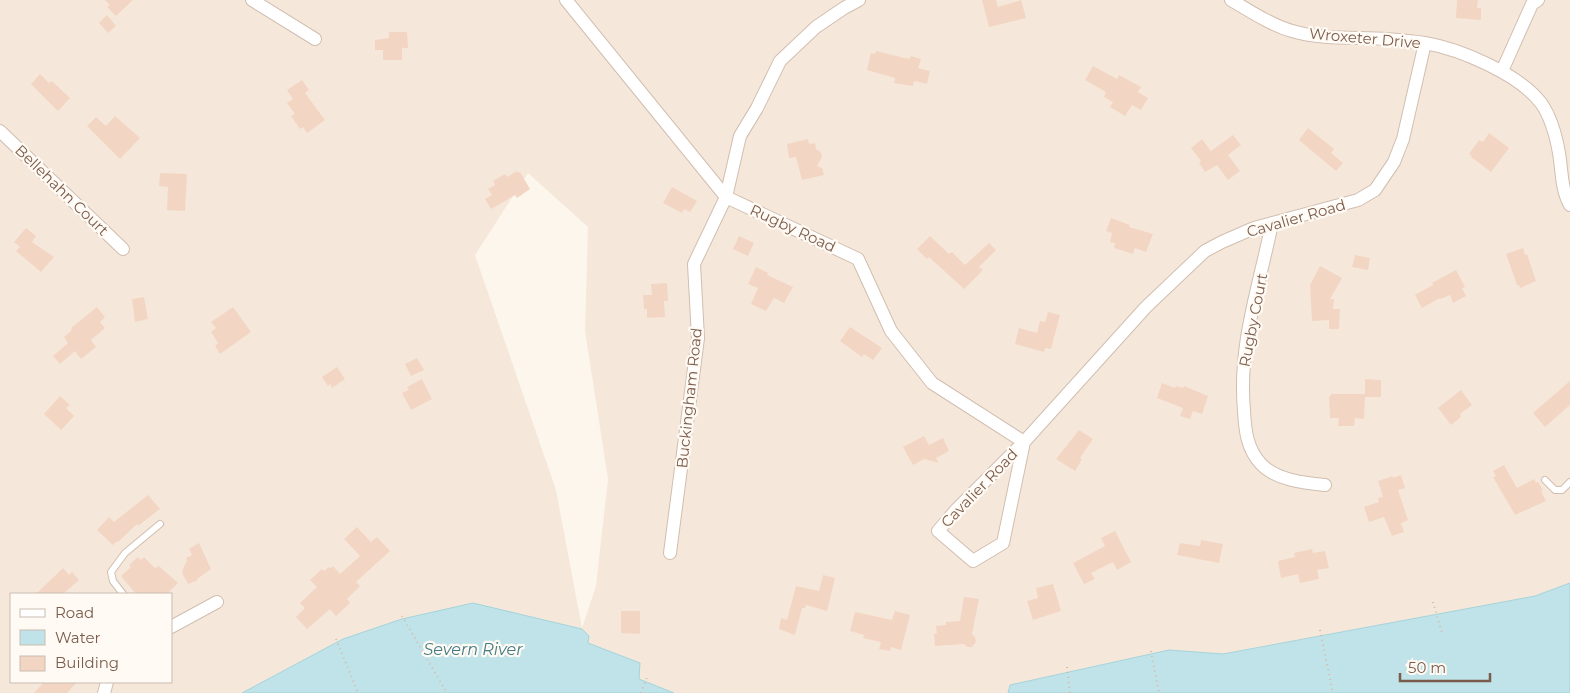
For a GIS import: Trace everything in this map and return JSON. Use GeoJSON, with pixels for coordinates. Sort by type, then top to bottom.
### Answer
{"type":"FeatureCollection","features":[{"type":"Feature","properties":{"kind":"street"},"geometry":{"type":"LineString","coordinates":[[252,0],[315,39]]}},
{"type":"Feature","properties":{"kind":"street","name":"Rugby Road"},"geometry":{"type":"LineString","coordinates":[[566,0],[726,196],[858,259],[891,332],[932,383],[1024,442]]}},
{"type":"Feature","properties":{"kind":"street","name":"Buckingham Road"},"geometry":{"type":"LineString","coordinates":[[670,553],[698,338],[694,264],[726,196],[740,136],[757,108],[780,60],[816,27],[859,0]]}},
{"type":"Feature","properties":{"kind":"street","name":"Wroxeter Drive"},"geometry":{"type":"LineString","coordinates":[[1231,0],[1250,12],[1292,31],[1315,36],[1388,39],[1425,43],[1478,60],[1502,71],[1529,91],[1541,103],[1551,121],[1559,153],[1562,183],[1570,205]]}},
{"type":"Feature","properties":{"kind":"street"},"geometry":{"type":"LineString","coordinates":[[1502,71],[1532,4],[1538,0]]}},
{"type":"Feature","properties":{"kind":"street","name":"Cavalier Road"},"geometry":{"type":"LineString","coordinates":[[1016,457],[956,510],[938,531],[973,561],[1003,543],[1016,457],[1024,442],[1146,307],[1205,251],[1254,228],[1358,200],[1374,190],[1394,162],[1403,139],[1425,43]]}},
{"type":"Feature","properties":{"kind":"street","name":"Bellehahn Court"},"geometry":{"type":"LineString","coordinates":[[0,131],[123,249]]}},
{"type":"Feature","properties":{"kind":"street","name":"Rugby Court"},"geometry":{"type":"LineString","coordinates":[[1272,223],[1244,346],[1242,379],[1245,430],[1250,450],[1262,465],[1279,476],[1304,483],[1325,485]]}},
{"type":"Feature","properties":{"kind":"street"},"geometry":{"type":"LineString","coordinates":[[172,626],[217,602]]}},
{"type":"Feature","properties":{"kind":"lane"},"geometry":{"type":"LineString","coordinates":[[1545,480],[1555,490],[1562,490],[1570,482]]}},
{"type":"Feature","properties":{"kind":"lane"},"geometry":{"type":"LineString","coordinates":[[122,593],[113,581],[111,572],[126,553],[160,524]]}},
{"type":"Feature","properties":{"kind":"path"},"geometry":{"type":"LineString","coordinates":[[1433,602],[1442,633]]}},
{"type":"Feature","properties":{"kind":"path"},"geometry":{"type":"LineString","coordinates":[[402,616],[447,693]]}},
{"type":"Feature","properties":{"kind":"path"},"geometry":{"type":"LineString","coordinates":[[1320,630],[1333,693]]}},
{"type":"Feature","properties":{"kind":"path"},"geometry":{"type":"LineString","coordinates":[[336,638],[358,693]]}},
{"type":"Feature","properties":{"kind":"path"},"geometry":{"type":"LineString","coordinates":[[1151,651],[1159,693]]}},
{"type":"Feature","properties":{"kind":"path"},"geometry":{"type":"LineString","coordinates":[[1067,667],[1070,693]]}},
{"type":"Feature","properties":{"kind":"path"},"geometry":{"type":"LineString","coordinates":[[641,693],[647,677]]}},
{"type":"Feature","properties":{"kind":"shaded area"},"geometry":{"type":"Polygon","coordinates":[[[0,0],[1570,0],[1570,583],[1535,596],[1222,654],[1169,650],[1011,685],[1008,693],[674,693],[639,679],[640,663],[473,603],[402,619],[343,639],[242,693],[0,693],[0,0]],[[528,173],[475,255],[556,490],[582,628],[596,586],[608,479],[585,331],[588,227],[528,173]]]}},
{"type":"Feature","properties":{"kind":"water"},"geometry":{"type":"Polygon","coordinates":[[[1570,583],[1570,693],[1008,693],[1010,685],[1169,650],[1223,654],[1535,596],[1570,583]]]}},
{"type":"Feature","properties":{"kind":"water","name":"Severn River"},"geometry":{"type":"Polygon","coordinates":[[[473,603],[582,629],[589,636],[588,643],[640,663],[639,679],[674,693],[242,693],[343,639],[402,619],[473,603]]]}},
{"type":"Feature","properties":{"kind":"building"},"geometry":{"type":"Polygon","coordinates":[[[105,0],[133,0],[116,16],[107,7],[110,5],[105,0]]]}},
{"type":"Feature","properties":{"kind":"building"},"geometry":{"type":"Polygon","coordinates":[[[982,0],[996,0],[998,7],[1021,0],[1026,18],[989,27],[982,0]]]}},
{"type":"Feature","properties":{"kind":"building"},"geometry":{"type":"Polygon","coordinates":[[[1457,0],[1478,0],[1477,8],[1481,8],[1481,20],[1456,18],[1457,0]]]}},
{"type":"Feature","properties":{"kind":"building"},"geometry":{"type":"Polygon","coordinates":[[[107,15],[116,26],[108,33],[99,23],[107,15]]]}},
{"type":"Feature","properties":{"kind":"building"},"geometry":{"type":"Polygon","coordinates":[[[389,32],[407,32],[408,48],[402,48],[402,60],[383,60],[383,50],[375,50],[375,40],[389,38],[389,32]]]}},
{"type":"Feature","properties":{"kind":"building"},"geometry":{"type":"Polygon","coordinates":[[[876,51],[909,59],[911,56],[921,59],[918,68],[930,71],[927,84],[914,81],[913,86],[894,83],[895,78],[867,70],[871,53],[875,54],[876,51]]]}},
{"type":"Feature","properties":{"kind":"building"},"geometry":{"type":"Polygon","coordinates":[[[1093,66],[1117,79],[1119,75],[1141,87],[1138,92],[1148,98],[1141,110],[1132,105],[1125,116],[1110,107],[1113,102],[1104,97],[1106,92],[1085,80],[1093,66]]]}},
{"type":"Feature","properties":{"kind":"building"},"geometry":{"type":"Polygon","coordinates":[[[40,74],[49,83],[52,81],[70,98],[58,111],[31,84],[40,74]]]}},
{"type":"Feature","properties":{"kind":"building"},"geometry":{"type":"Polygon","coordinates":[[[302,80],[309,90],[305,93],[325,120],[307,133],[303,127],[300,129],[291,116],[295,114],[287,103],[293,99],[287,90],[302,80]]]}},
{"type":"Feature","properties":{"kind":"building"},"geometry":{"type":"Polygon","coordinates":[[[115,116],[140,138],[120,159],[87,126],[96,117],[106,126],[115,116]]]}},
{"type":"Feature","properties":{"kind":"building"},"geometry":{"type":"Polygon","coordinates":[[[1308,128],[1334,149],[1331,153],[1343,163],[1336,171],[1299,140],[1308,128]]]}},
{"type":"Feature","properties":{"kind":"building"},"geometry":{"type":"Polygon","coordinates":[[[1489,133],[1509,148],[1491,172],[1469,154],[1479,140],[1483,142],[1489,133]]]}},
{"type":"Feature","properties":{"kind":"building"},"geometry":{"type":"Polygon","coordinates":[[[1233,135],[1241,145],[1228,155],[1240,171],[1228,180],[1217,165],[1205,172],[1199,163],[1201,161],[1191,148],[1202,139],[1211,151],[1233,135]]]}},
{"type":"Feature","properties":{"kind":"building"},"geometry":{"type":"Polygon","coordinates":[[[808,139],[809,144],[815,143],[816,149],[821,152],[822,157],[817,166],[822,168],[824,175],[802,180],[796,157],[789,158],[787,144],[808,139]]]}},
{"type":"Feature","properties":{"kind":"building"},"geometry":{"type":"Polygon","coordinates":[[[517,171],[518,173],[520,172],[530,189],[517,198],[515,195],[491,209],[485,199],[492,195],[488,189],[495,185],[493,181],[505,174],[507,177],[517,171]]]}},
{"type":"Feature","properties":{"kind":"building"},"geometry":{"type":"Polygon","coordinates":[[[160,173],[187,174],[185,211],[167,210],[168,187],[159,186],[160,173]]]}},
{"type":"Feature","properties":{"kind":"building"},"geometry":{"type":"Polygon","coordinates":[[[672,187],[697,201],[690,212],[684,209],[682,213],[663,203],[672,187]]]}},
{"type":"Feature","properties":{"kind":"building"},"geometry":{"type":"Polygon","coordinates":[[[1111,218],[1130,225],[1129,227],[1153,234],[1146,252],[1135,248],[1133,254],[1114,248],[1115,243],[1110,242],[1112,233],[1106,231],[1111,218]]]}},
{"type":"Feature","properties":{"kind":"building"},"geometry":{"type":"Polygon","coordinates":[[[26,228],[36,236],[32,242],[54,257],[41,272],[16,251],[20,247],[14,242],[26,228]]]}},
{"type":"Feature","properties":{"kind":"building"},"geometry":{"type":"Polygon","coordinates":[[[739,236],[754,243],[748,256],[733,249],[739,236]]]}},
{"type":"Feature","properties":{"kind":"building"},"geometry":{"type":"Polygon","coordinates":[[[930,236],[949,254],[952,252],[965,265],[989,243],[996,250],[979,267],[983,270],[964,289],[929,257],[927,259],[917,249],[930,236]]]}},
{"type":"Feature","properties":{"kind":"building"},"geometry":{"type":"Polygon","coordinates":[[[1523,248],[1525,255],[1527,254],[1536,281],[1520,288],[1517,285],[1506,254],[1523,248]]]}},
{"type":"Feature","properties":{"kind":"building"},"geometry":{"type":"Polygon","coordinates":[[[1355,255],[1370,258],[1368,270],[1352,267],[1355,255]]]}},
{"type":"Feature","properties":{"kind":"building"},"geometry":{"type":"Polygon","coordinates":[[[1320,266],[1342,278],[1330,299],[1334,299],[1333,309],[1340,309],[1339,329],[1329,329],[1329,320],[1312,321],[1310,285],[1320,266]]]}},
{"type":"Feature","properties":{"kind":"building"},"geometry":{"type":"Polygon","coordinates":[[[756,267],[768,273],[767,275],[793,287],[784,303],[774,298],[766,311],[751,304],[758,288],[748,284],[756,267]]]}},
{"type":"Feature","properties":{"kind":"building"},"geometry":{"type":"Polygon","coordinates":[[[1456,270],[1465,287],[1462,288],[1466,296],[1453,303],[1450,295],[1422,308],[1415,295],[1456,270]]]}},
{"type":"Feature","properties":{"kind":"building"},"geometry":{"type":"Polygon","coordinates":[[[667,283],[668,301],[664,301],[665,317],[647,318],[647,309],[644,309],[643,295],[652,295],[651,284],[667,283]]]}},
{"type":"Feature","properties":{"kind":"building"},"geometry":{"type":"Polygon","coordinates":[[[144,297],[148,319],[135,322],[132,299],[144,297]]]}},
{"type":"Feature","properties":{"kind":"building"},"geometry":{"type":"Polygon","coordinates":[[[97,307],[105,317],[100,322],[105,328],[91,340],[96,347],[81,359],[75,351],[60,364],[53,356],[68,343],[64,337],[72,330],[71,328],[97,307]]]}},
{"type":"Feature","properties":{"kind":"building"},"geometry":{"type":"Polygon","coordinates":[[[233,307],[251,332],[220,354],[215,346],[218,343],[211,332],[216,328],[211,322],[233,307]]]}},
{"type":"Feature","properties":{"kind":"building"},"geometry":{"type":"Polygon","coordinates":[[[1048,312],[1060,315],[1051,349],[1045,348],[1044,352],[1015,344],[1019,328],[1037,333],[1040,321],[1045,322],[1048,312]]]}},
{"type":"Feature","properties":{"kind":"building"},"geometry":{"type":"Polygon","coordinates":[[[850,327],[882,348],[873,360],[864,354],[862,357],[840,341],[850,327]]]}},
{"type":"Feature","properties":{"kind":"building"},"geometry":{"type":"Polygon","coordinates":[[[417,358],[424,370],[411,376],[405,364],[417,358]]]}},
{"type":"Feature","properties":{"kind":"building"},"geometry":{"type":"Polygon","coordinates":[[[337,367],[345,379],[332,388],[330,384],[328,386],[322,377],[337,367]]]}},
{"type":"Feature","properties":{"kind":"building"},"geometry":{"type":"Polygon","coordinates":[[[422,379],[432,399],[411,410],[402,393],[409,390],[407,387],[422,379]]]}},
{"type":"Feature","properties":{"kind":"building"},"geometry":{"type":"Polygon","coordinates":[[[1365,379],[1381,380],[1381,397],[1365,397],[1364,419],[1355,418],[1354,426],[1338,426],[1339,418],[1330,418],[1329,396],[1331,394],[1365,394],[1365,379]]]}},
{"type":"Feature","properties":{"kind":"building"},"geometry":{"type":"Polygon","coordinates":[[[1570,381],[1570,405],[1545,427],[1533,413],[1570,381]]]}},
{"type":"Feature","properties":{"kind":"building"},"geometry":{"type":"Polygon","coordinates":[[[1162,383],[1175,388],[1176,386],[1183,388],[1184,386],[1208,396],[1202,414],[1193,411],[1190,419],[1180,416],[1183,408],[1157,398],[1162,383]]]}},
{"type":"Feature","properties":{"kind":"building"},"geometry":{"type":"Polygon","coordinates":[[[1461,390],[1472,405],[1460,414],[1461,417],[1451,425],[1438,408],[1461,390]]]}},
{"type":"Feature","properties":{"kind":"building"},"geometry":{"type":"Polygon","coordinates":[[[60,396],[70,405],[66,408],[74,416],[61,430],[44,414],[60,396]]]}},
{"type":"Feature","properties":{"kind":"building"},"geometry":{"type":"Polygon","coordinates":[[[1079,430],[1093,439],[1080,458],[1082,459],[1075,471],[1056,459],[1079,430]]]}},
{"type":"Feature","properties":{"kind":"building"},"geometry":{"type":"Polygon","coordinates":[[[924,436],[929,445],[943,438],[949,451],[936,458],[939,463],[924,459],[913,465],[903,447],[924,436]]]}},
{"type":"Feature","properties":{"kind":"building"},"geometry":{"type":"Polygon","coordinates":[[[1504,465],[1517,488],[1534,479],[1536,483],[1538,482],[1543,490],[1541,491],[1546,501],[1515,515],[1493,477],[1496,476],[1493,471],[1504,465]]]}},
{"type":"Feature","properties":{"kind":"building"},"geometry":{"type":"Polygon","coordinates":[[[1401,475],[1405,488],[1398,490],[1408,520],[1401,523],[1404,532],[1392,536],[1384,517],[1369,522],[1364,507],[1379,502],[1378,498],[1383,497],[1378,481],[1401,475]]]}},
{"type":"Feature","properties":{"kind":"building"},"geometry":{"type":"Polygon","coordinates":[[[148,495],[160,509],[138,526],[137,524],[118,542],[113,545],[97,530],[109,517],[114,522],[148,495]]]}},
{"type":"Feature","properties":{"kind":"building"},"geometry":{"type":"Polygon","coordinates":[[[357,527],[371,542],[377,537],[390,551],[356,582],[360,586],[347,599],[350,603],[336,616],[330,609],[307,629],[296,617],[305,608],[300,603],[317,587],[310,580],[322,569],[324,571],[333,566],[340,574],[360,556],[344,539],[357,527]]]}},
{"type":"Feature","properties":{"kind":"building"},"geometry":{"type":"Polygon","coordinates":[[[1115,531],[1131,562],[1117,570],[1113,562],[1091,573],[1095,579],[1084,584],[1073,563],[1105,546],[1101,538],[1115,531]]]}},
{"type":"Feature","properties":{"kind":"building"},"geometry":{"type":"Polygon","coordinates":[[[1201,540],[1223,544],[1219,563],[1177,555],[1180,543],[1200,546],[1201,540]]]}},
{"type":"Feature","properties":{"kind":"building"},"geometry":{"type":"Polygon","coordinates":[[[199,543],[211,569],[198,580],[188,584],[182,573],[187,561],[186,558],[192,555],[189,549],[199,543]]]}},
{"type":"Feature","properties":{"kind":"building"},"geometry":{"type":"Polygon","coordinates":[[[1312,549],[1313,553],[1325,551],[1329,568],[1317,570],[1319,579],[1300,583],[1298,574],[1281,578],[1278,561],[1295,557],[1294,553],[1312,549]]]}},
{"type":"Feature","properties":{"kind":"building"},"geometry":{"type":"Polygon","coordinates":[[[138,557],[141,560],[144,557],[155,568],[159,566],[178,583],[168,593],[135,593],[121,576],[131,567],[129,565],[138,557]]]}},
{"type":"Feature","properties":{"kind":"building"},"geometry":{"type":"Polygon","coordinates":[[[63,568],[69,575],[72,572],[79,580],[64,593],[37,593],[63,568]]]}},
{"type":"Feature","properties":{"kind":"building"},"geometry":{"type":"Polygon","coordinates":[[[823,575],[835,578],[827,611],[806,605],[805,608],[802,608],[795,635],[779,629],[781,618],[787,620],[796,586],[819,591],[823,575]]]}},
{"type":"Feature","properties":{"kind":"building"},"geometry":{"type":"Polygon","coordinates":[[[1053,584],[1061,611],[1033,620],[1027,601],[1038,598],[1036,588],[1053,584]]]}},
{"type":"Feature","properties":{"kind":"building"},"geometry":{"type":"Polygon","coordinates":[[[964,597],[979,599],[972,634],[976,642],[972,647],[967,647],[964,644],[935,646],[934,634],[937,633],[936,626],[946,625],[946,622],[960,621],[964,597]]]}},
{"type":"Feature","properties":{"kind":"building"},"geometry":{"type":"Polygon","coordinates":[[[621,611],[640,611],[640,634],[621,633],[621,611]]]}},
{"type":"Feature","properties":{"kind":"building"},"geometry":{"type":"Polygon","coordinates":[[[895,611],[910,615],[901,650],[891,647],[890,651],[879,649],[881,642],[863,638],[864,635],[850,631],[855,612],[892,620],[895,611]]]}},
{"type":"Feature","properties":{"kind":"building"},"geometry":{"type":"Polygon","coordinates":[[[43,683],[76,683],[67,693],[34,693],[43,683]]]}}]}
